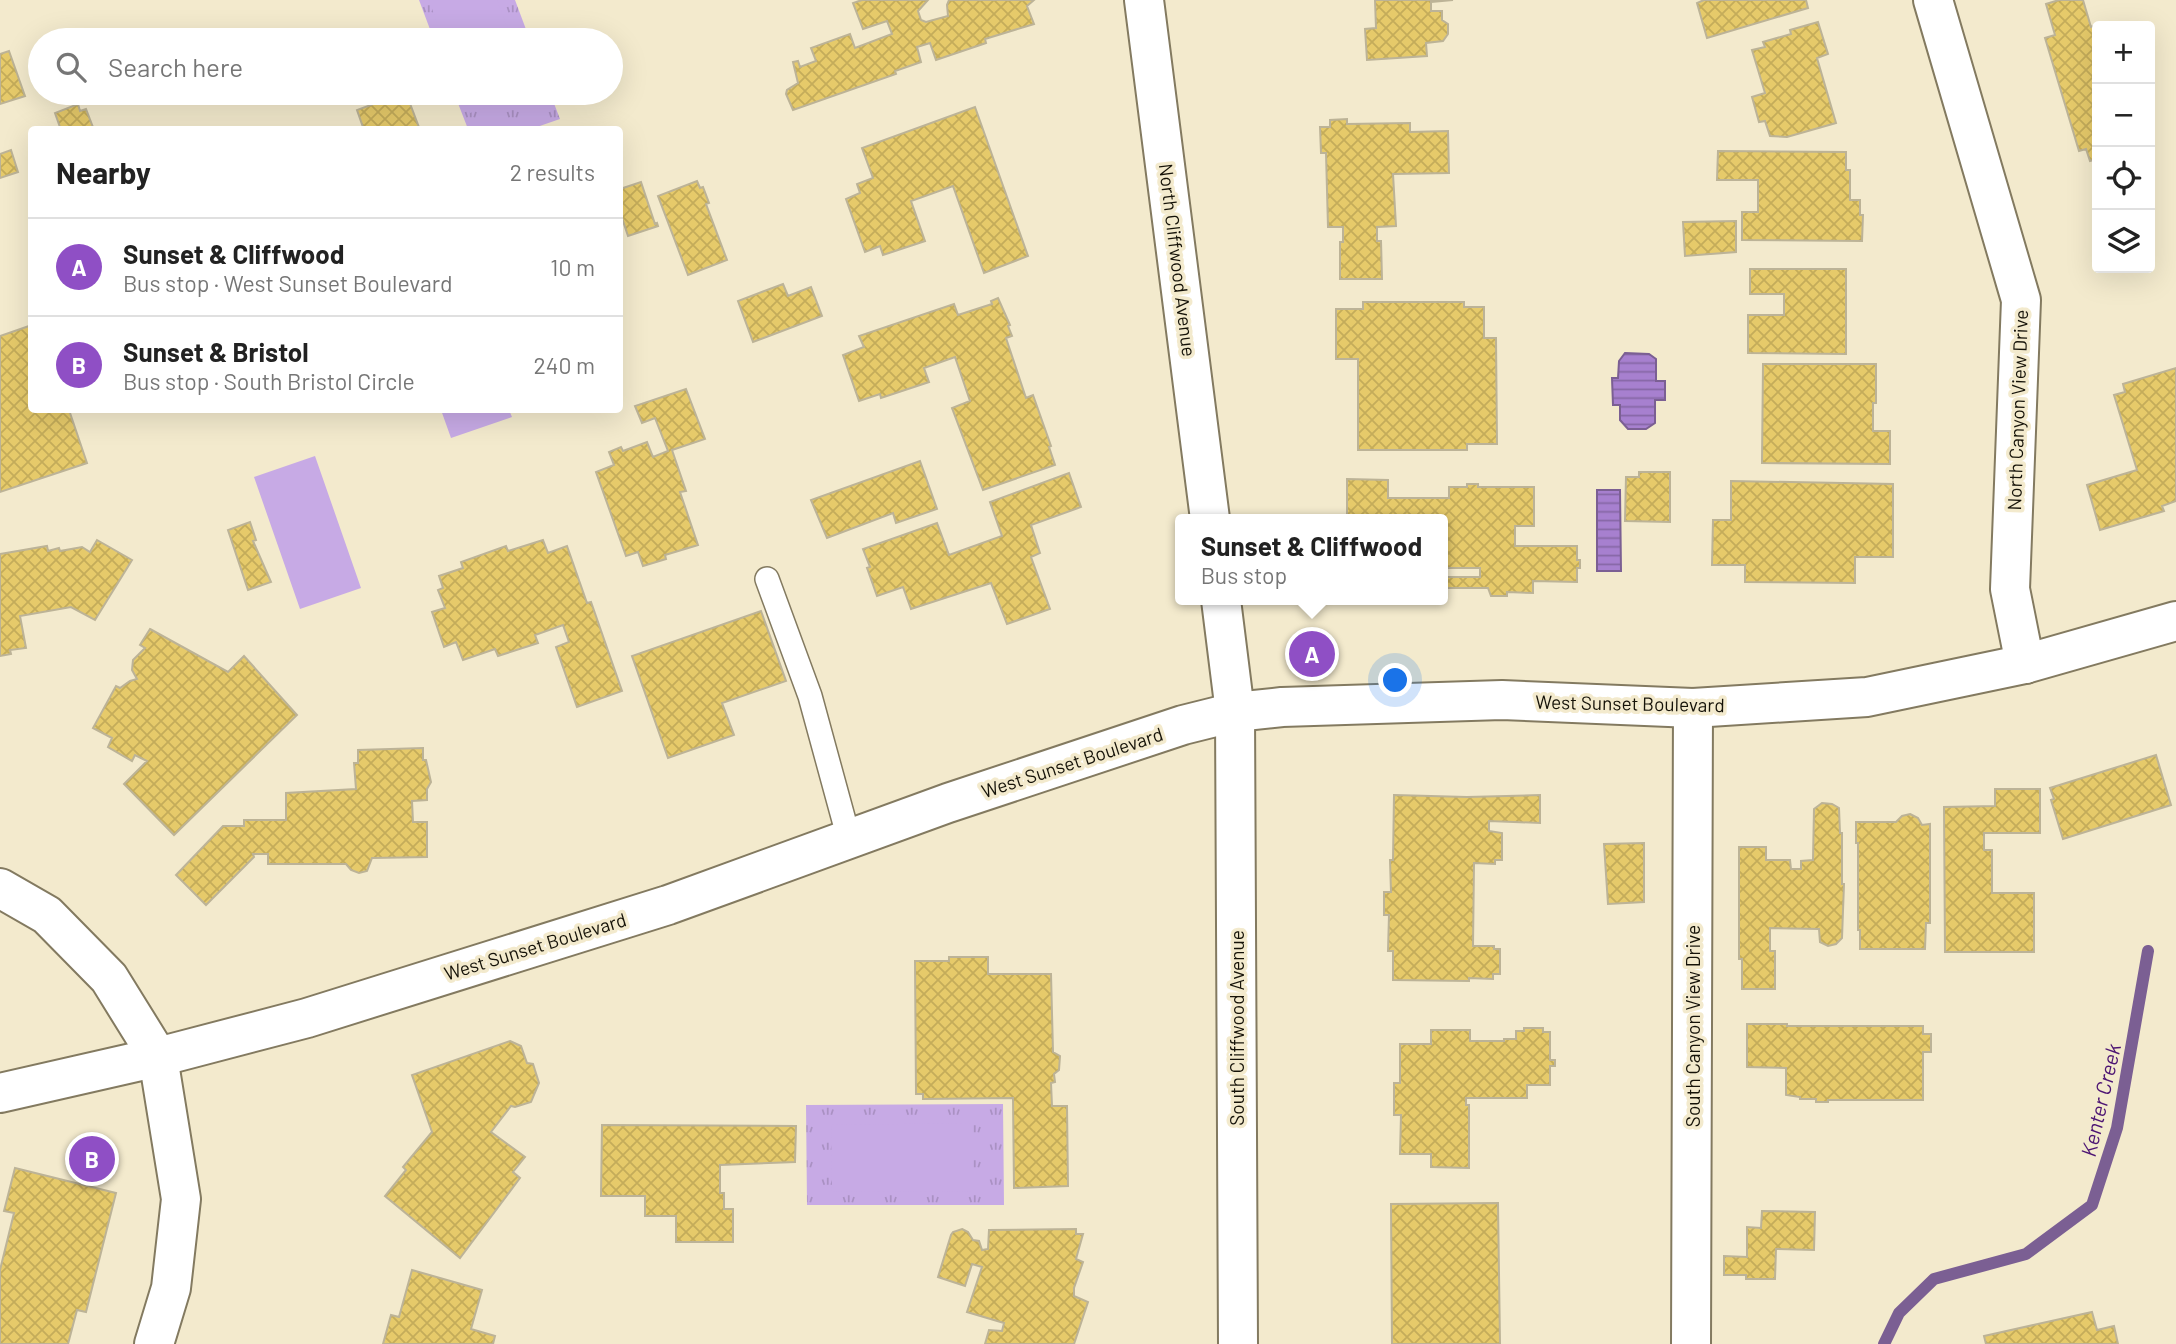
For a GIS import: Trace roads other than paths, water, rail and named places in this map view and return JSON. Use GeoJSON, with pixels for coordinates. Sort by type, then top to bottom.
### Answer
{"type":"FeatureCollection","features":[{"type":"Feature","properties":{"kind":"street","name":"North Cliffwood Avenue"},"geometry":{"type":"LineString","coordinates":[[1144,0],[1209,514]]}},
{"type":"Feature","properties":{"kind":"street","name":"North Canyon View Drive"},"geometry":{"type":"LineString","coordinates":[[1933,0],[2021,300],[2010,589],[2025,664]]}},
{"type":"Feature","properties":{"kind":"street"},"geometry":{"type":"LineString","coordinates":[[1222,605],[1235,712]]}},
{"type":"Feature","properties":{"kind":"street","name":"West Sunset Boulevard"},"geometry":{"type":"LineString","coordinates":[[0,1093],[158,1057],[307,1018],[668,905],[948,803],[1183,725],[1235,712],[1282,707],[1502,700],[1693,708],[1867,697],[2025,664],[2176,621]]}},
{"type":"Feature","properties":{"kind":"street","name":"South Canyon View Drive"},"geometry":{"type":"LineString","coordinates":[[1691,1344],[1693,708]]}},
{"type":"Feature","properties":{"kind":"street","name":"South Cliffwood Avenue"},"geometry":{"type":"LineString","coordinates":[[1235,712],[1238,1344]]}},
{"type":"Feature","properties":{"kind":"street"},"geometry":{"type":"LineString","coordinates":[[0,888],[47,915],[109,978],[158,1057],[181,1199],[172,1288],[153,1344]]}},
{"type":"Feature","properties":{"kind":"lane"},"geometry":{"type":"LineString","coordinates":[[767,579],[810,696],[849,839]]}},
{"type":"Feature","properties":{"kind":"waterway","name":"Kenter Creek"},"geometry":{"type":"LineString","coordinates":[[1884,1344],[1899,1313],[1934,1279],[2026,1254],[2092,1205],[2117,1128],[2148,951]]}},
{"type":"Feature","properties":{"kind":"place","name":"Sunset & Cliffwood"},"geometry":{"type":"Point","coordinates":[1312,654]}},
{"type":"Feature","properties":{"kind":"place","name":"Sunset & Bristol"},"geometry":{"type":"Point","coordinates":[92,1159]}}]}
